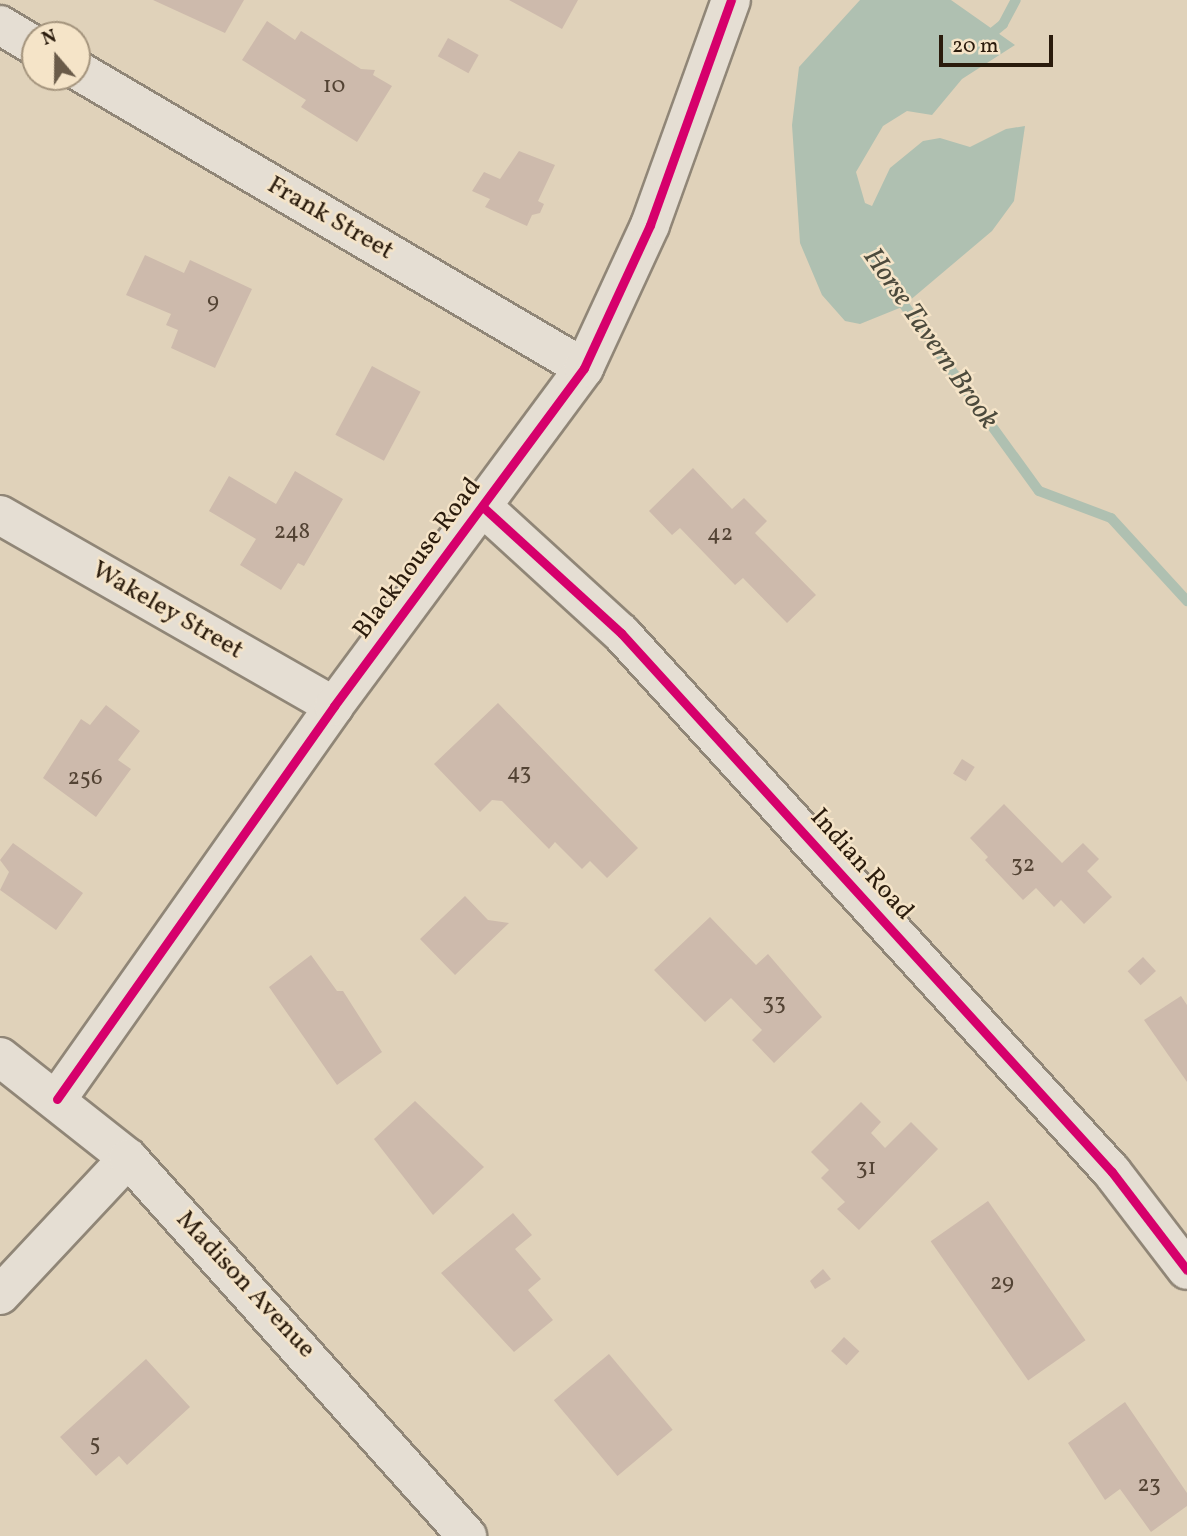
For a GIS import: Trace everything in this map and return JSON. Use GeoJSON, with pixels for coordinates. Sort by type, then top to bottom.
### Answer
{"type":"FeatureCollection","features":[{"type":"Feature","properties":{"kind":"street","name":"Blackhouse Road"},"geometry":{"type":"LineString","coordinates":[[57,1099],[334,706],[584,368],[650,225],[731,0]]}},
{"type":"Feature","properties":{"kind":"street"},"geometry":{"type":"LineString","coordinates":[[0,25],[21,38]]}},
{"type":"Feature","properties":{"kind":"street","name":"Frank Street"},"geometry":{"type":"LineString","coordinates":[[91,78],[584,368]]}},
{"type":"Feature","properties":{"kind":"street","name":"Indian Road"},"geometry":{"type":"LineString","coordinates":[[483,507],[631,643],[1112,1172],[1187,1270]]}},
{"type":"Feature","properties":{"kind":"street","name":"Wakeley Street"},"geometry":{"type":"LineString","coordinates":[[0,515],[334,706]]}},
{"type":"Feature","properties":{"kind":"street","name":"Madison Avenue"},"geometry":{"type":"LineString","coordinates":[[0,1058],[57,1099],[128,1158],[467,1536]]}},
{"type":"Feature","properties":{"kind":"street"},"geometry":{"type":"LineString","coordinates":[[0,1296],[128,1158]]}},
{"type":"Feature","properties":{"kind":"shaded area"},"geometry":{"type":"Polygon","coordinates":[[[860,0],[951,0],[1015,45],[962,79],[932,115],[907,111],[883,126],[856,172],[865,203],[872,206],[890,168],[923,141],[940,138],[970,147],[1006,129],[1025,126],[1014,201],[992,231],[902,307],[860,324],[845,321],[822,295],[800,243],[792,125],[799,67],[860,0]]]}},
{"type":"Feature","properties":{"kind":"building"},"geometry":{"type":"Polygon","coordinates":[[[153,0],[244,0],[225,33],[153,0]]]}},
{"type":"Feature","properties":{"kind":"building"},"geometry":{"type":"Polygon","coordinates":[[[509,0],[578,0],[562,29],[509,0]]]}},
{"type":"Feature","properties":{"kind":"building"},"geometry":{"type":"Polygon","coordinates":[[[267,21],[295,40],[301,31],[361,69],[375,70],[373,75],[392,86],[357,142],[301,107],[306,100],[242,60],[267,21]]]}},
{"type":"Feature","properties":{"kind":"building"},"geometry":{"type":"Polygon","coordinates":[[[448,38],[479,55],[468,73],[438,56],[448,38]]]}},
{"type":"Feature","properties":{"kind":"building"},"geometry":{"type":"Polygon","coordinates":[[[519,151],[555,165],[538,201],[544,204],[540,213],[532,215],[527,226],[485,207],[490,199],[472,191],[484,172],[500,179],[519,151]]]}},
{"type":"Feature","properties":{"kind":"building"},"geometry":{"type":"Polygon","coordinates":[[[145,255],[184,273],[190,260],[252,289],[215,368],[171,348],[178,330],[166,325],[171,314],[126,295],[145,255]]]}},
{"type":"Feature","properties":{"kind":"building"},"geometry":{"type":"Polygon","coordinates":[[[372,366],[421,392],[384,461],[335,435],[372,366]]]}},
{"type":"Feature","properties":{"kind":"building"},"geometry":{"type":"Polygon","coordinates":[[[693,468],[732,509],[744,498],[767,521],[755,533],[816,595],[787,623],[743,578],[735,585],[680,528],[672,535],[649,511],[693,468]]]}},
{"type":"Feature","properties":{"kind":"building"},"geometry":{"type":"Polygon","coordinates":[[[295,471],[343,499],[304,566],[298,563],[281,590],[240,565],[256,539],[209,511],[229,476],[276,504],[295,471]]]}},
{"type":"Feature","properties":{"kind":"building"},"geometry":{"type":"Polygon","coordinates":[[[498,703],[638,848],[607,878],[590,861],[582,869],[555,842],[549,849],[502,801],[492,800],[480,812],[434,764],[498,703]]]}},
{"type":"Feature","properties":{"kind":"building"},"geometry":{"type":"Polygon","coordinates":[[[106,705],[140,731],[118,760],[131,769],[96,817],[43,778],[81,719],[90,725],[106,705]]]}},
{"type":"Feature","properties":{"kind":"building"},"geometry":{"type":"Polygon","coordinates":[[[962,759],[975,767],[966,781],[953,773],[962,759]]]}},
{"type":"Feature","properties":{"kind":"building"},"geometry":{"type":"Polygon","coordinates":[[[1004,804],[1062,863],[1083,843],[1099,859],[1087,871],[1112,897],[1084,924],[1061,900],[1054,907],[1036,888],[1023,900],[985,860],[988,857],[970,838],[1004,804]]]}},
{"type":"Feature","properties":{"kind":"building"},"geometry":{"type":"Polygon","coordinates":[[[13,843],[83,893],[56,930],[0,890],[9,872],[0,860],[13,843]]]}},
{"type":"Feature","properties":{"kind":"building"},"geometry":{"type":"Polygon","coordinates":[[[465,896],[488,920],[509,923],[455,975],[420,939],[465,896]]]}},
{"type":"Feature","properties":{"kind":"building"},"geometry":{"type":"Polygon","coordinates":[[[710,917],[756,965],[768,954],[822,1017],[774,1063],[752,1040],[762,1030],[731,998],[705,1022],[654,970],[710,917]]]}},
{"type":"Feature","properties":{"kind":"building"},"geometry":{"type":"Polygon","coordinates":[[[311,955],[337,991],[343,991],[382,1052],[337,1085],[269,987],[311,955]]]}},
{"type":"Feature","properties":{"kind":"building"},"geometry":{"type":"Polygon","coordinates":[[[1143,957],[1156,971],[1141,985],[1128,971],[1143,957]]]}},
{"type":"Feature","properties":{"kind":"building"},"geometry":{"type":"Polygon","coordinates":[[[1181,996],[1187,1005],[1187,1082],[1144,1020],[1181,996]]]}},
{"type":"Feature","properties":{"kind":"building"},"geometry":{"type":"Polygon","coordinates":[[[415,1101],[484,1167],[433,1215],[374,1139],[415,1101]]]}},
{"type":"Feature","properties":{"kind":"building"},"geometry":{"type":"Polygon","coordinates":[[[861,1102],[881,1122],[871,1133],[885,1148],[911,1122],[938,1149],[859,1230],[837,1209],[845,1202],[821,1178],[829,1170],[811,1152],[861,1102]]]}},
{"type":"Feature","properties":{"kind":"building"},"geometry":{"type":"Polygon","coordinates":[[[988,1201],[1086,1340],[1028,1380],[931,1241],[988,1201]]]}},
{"type":"Feature","properties":{"kind":"building"},"geometry":{"type":"Polygon","coordinates":[[[513,1213],[532,1235],[515,1249],[541,1279],[528,1290],[553,1320],[514,1352],[441,1273],[513,1213]]]}},
{"type":"Feature","properties":{"kind":"building"},"geometry":{"type":"Polygon","coordinates":[[[823,1269],[831,1279],[815,1289],[810,1281],[823,1269]]]}},
{"type":"Feature","properties":{"kind":"building"},"geometry":{"type":"Polygon","coordinates":[[[844,1337],[859,1351],[846,1365],[831,1351],[844,1337]]]}},
{"type":"Feature","properties":{"kind":"building"},"geometry":{"type":"Polygon","coordinates":[[[609,1354],[673,1430],[617,1476],[554,1400],[609,1354]]]}},
{"type":"Feature","properties":{"kind":"building"},"geometry":{"type":"Polygon","coordinates":[[[146,1359],[190,1407],[127,1465],[119,1456],[96,1476],[60,1437],[146,1359]]]}},
{"type":"Feature","properties":{"kind":"building"},"geometry":{"type":"Polygon","coordinates":[[[1125,1402],[1187,1493],[1187,1506],[1151,1532],[1120,1489],[1105,1500],[1068,1443],[1125,1402]]]}},
{"type":"Feature","properties":{"kind":"waterway"},"geometry":{"type":"LineString","coordinates":[[986,38],[1003,24],[1016,0]]}},
{"type":"Feature","properties":{"kind":"waterway","name":"Horse Tavern Brook"},"geometry":{"type":"LineString","coordinates":[[897,295],[1039,491],[1111,518],[1187,601]]}},
{"type":"Feature","properties":{"kind":"cycle path"},"geometry":{"type":"LineString","coordinates":[[57,1099],[334,706],[584,368],[650,225],[731,0]]}},
{"type":"Feature","properties":{"kind":"cycle path"},"geometry":{"type":"LineString","coordinates":[[483,507],[621,633],[1112,1172],[1187,1270]]}}]}
